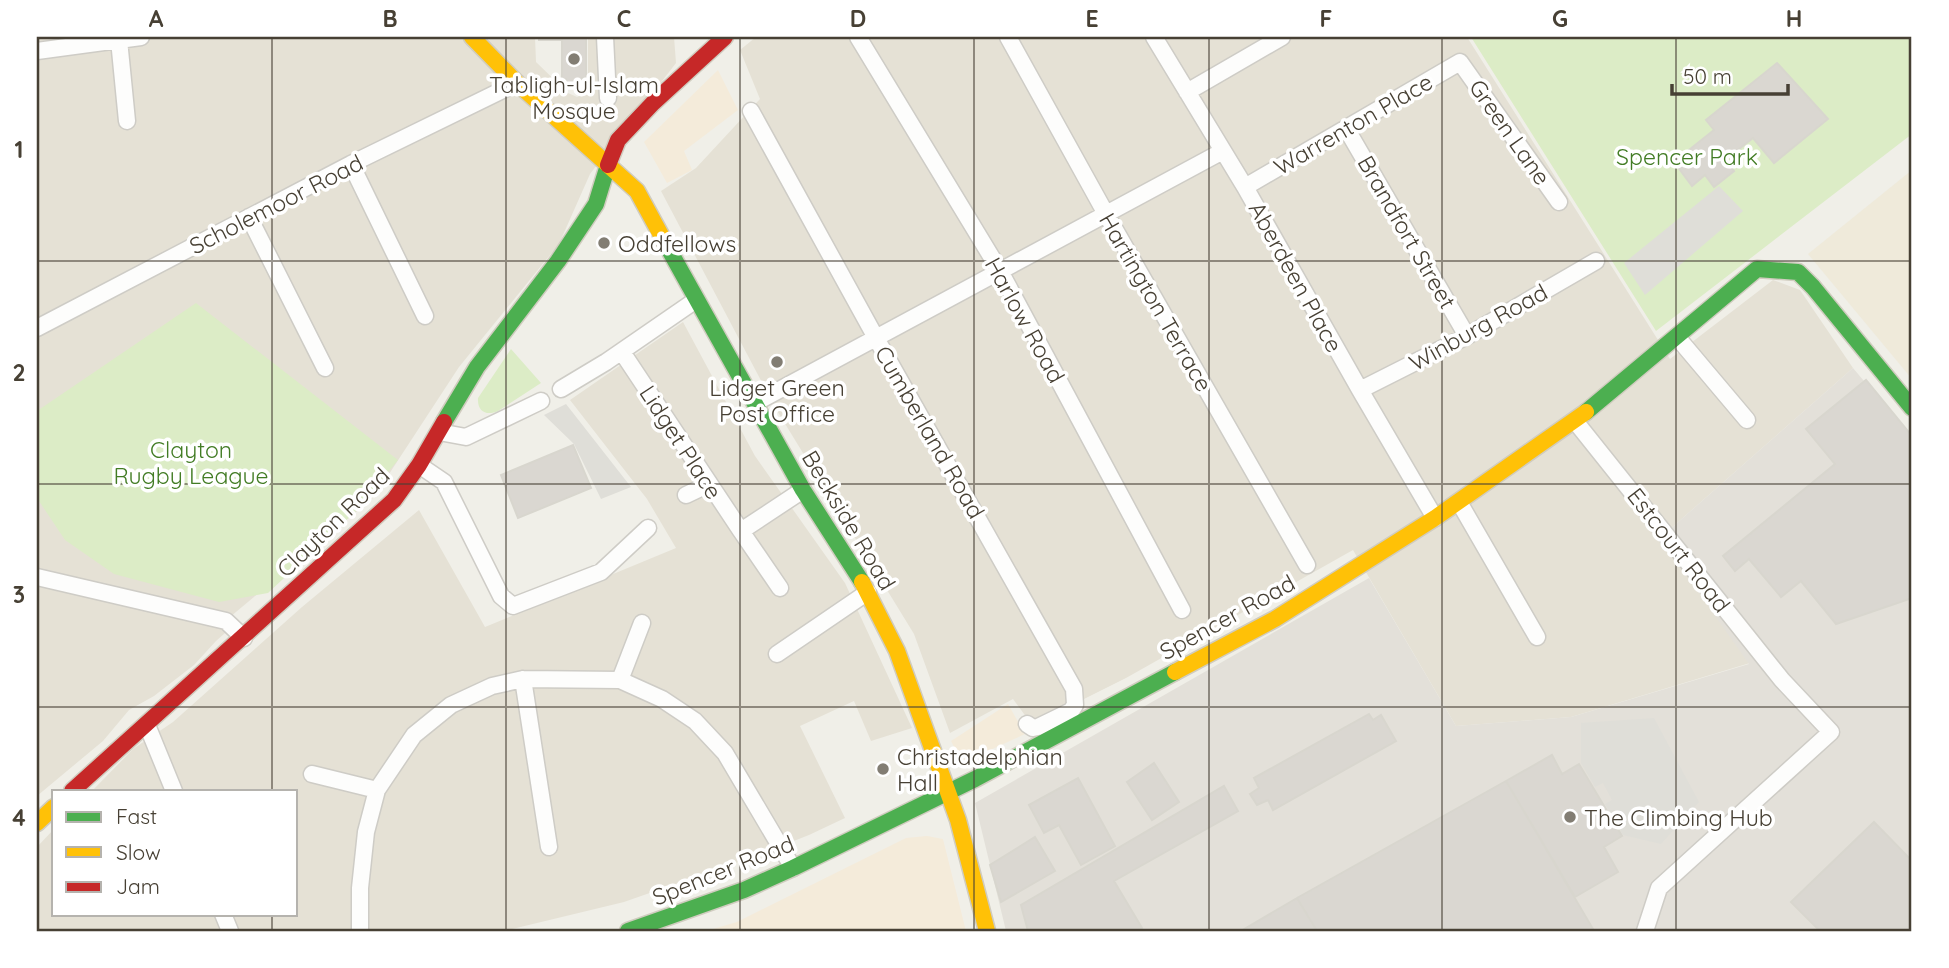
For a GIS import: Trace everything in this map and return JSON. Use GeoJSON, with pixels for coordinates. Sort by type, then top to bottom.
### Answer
{"type":"FeatureCollection","features":[{"type":"Feature","properties":{"kind":"street"},"geometry":{"type":"LineString","coordinates":[[37,51],[141,37]]}},
{"type":"Feature","properties":{"kind":"street"},"geometry":{"type":"LineString","coordinates":[[605,37],[608,98]]}},
{"type":"Feature","properties":{"kind":"street","name":"Clayton Road"},"geometry":{"type":"LineString","coordinates":[[73,790],[394,500],[419,465],[477,367],[558,261],[596,204],[618,140],[653,103],[725,37]]}},
{"type":"Feature","properties":{"kind":"street","name":"Harlow Road"},"geometry":{"type":"LineString","coordinates":[[858,37],[1000,271],[1182,610]]}},
{"type":"Feature","properties":{"kind":"street","name":"Hartington Terrace"},"geometry":{"type":"LineString","coordinates":[[1008,37],[1307,565]]}},
{"type":"Feature","properties":{"kind":"street","name":"Aberdeen Place"},"geometry":{"type":"LineString","coordinates":[[1154,37],[1245,187],[1435,518]]}},
{"type":"Feature","properties":{"kind":"street"},"geometry":{"type":"LineString","coordinates":[[1187,92],[1282,37]]}},
{"type":"Feature","properties":{"kind":"street"},"geometry":{"type":"LineString","coordinates":[[119,40],[127,121]]}},
{"type":"Feature","properties":{"kind":"street","name":"Beckside Road"},"geometry":{"type":"LineString","coordinates":[[481,41],[517,83],[637,191],[803,490],[867,592],[897,651],[958,820],[987,931]]}},
{"type":"Feature","properties":{"kind":"street","name":"Warrenton Place"},"geometry":{"type":"LineString","coordinates":[[1245,187],[1460,62]]}},
{"type":"Feature","properties":{"kind":"street","name":"Green Lane"},"geometry":{"type":"LineString","coordinates":[[1460,62],[1559,202]]}},
{"type":"Feature","properties":{"kind":"street","name":"Scholemoor Road"},"geometry":{"type":"LineString","coordinates":[[37,328],[351,164],[517,83]]}},
{"type":"Feature","properties":{"kind":"street","name":"Cumberland Road"},"geometry":{"type":"LineString","coordinates":[[751,111],[1074,688],[1075,705],[1071,711],[1038,727],[1032,728],[1027,724]]}},
{"type":"Feature","properties":{"kind":"street","name":"Brandfort Street"},"geometry":{"type":"LineString","coordinates":[[1346,128],[1467,336]]}},
{"type":"Feature","properties":{"kind":"street"},"geometry":{"type":"LineString","coordinates":[[755,403],[1223,151]]}},
{"type":"Feature","properties":{"kind":"street"},"geometry":{"type":"LineString","coordinates":[[351,164],[425,316]]}},
{"type":"Feature","properties":{"kind":"street"},"geometry":{"type":"LineString","coordinates":[[249,217],[325,368]]}},
{"type":"Feature","properties":{"kind":"street","name":"Winburg Road"},"geometry":{"type":"LineString","coordinates":[[1360,390],[1467,336],[1596,261]]}},
{"type":"Feature","properties":{"kind":"street","name":"Spencer Road"},"geometry":{"type":"LineString","coordinates":[[628,931],[744,890],[793,868],[975,779],[1275,619],[1435,518],[1575,421],[1757,269],[1798,272],[1912,408]]}},
{"type":"Feature","properties":{"kind":"street"},"geometry":{"type":"LineString","coordinates":[[561,389],[622,352],[696,300]]}},
{"type":"Feature","properties":{"kind":"street"},"geometry":{"type":"LineString","coordinates":[[1677,337],[1747,420]]}},
{"type":"Feature","properties":{"kind":"street","name":"Lidget Place"},"geometry":{"type":"LineString","coordinates":[[622,352],[780,588]]}},
{"type":"Feature","properties":{"kind":"street"},"geometry":{"type":"LineString","coordinates":[[439,432],[466,438],[541,401]]}},
{"type":"Feature","properties":{"kind":"street","name":"Estcourt Road"},"geometry":{"type":"LineString","coordinates":[[1575,421],[1782,680],[1831,732],[1659,888],[1645,931]]}},
{"type":"Feature","properties":{"kind":"street"},"geometry":{"type":"LineString","coordinates":[[419,465],[444,481],[501,596],[513,606],[601,572],[648,528]]}},
{"type":"Feature","properties":{"kind":"street"},"geometry":{"type":"LineString","coordinates":[[686,495],[709,484]]}},
{"type":"Feature","properties":{"kind":"street"},"geometry":{"type":"LineString","coordinates":[[741,531],[803,490]]}},
{"type":"Feature","properties":{"kind":"street"},"geometry":{"type":"LineString","coordinates":[[1459,502],[1537,637]]}},
{"type":"Feature","properties":{"kind":"street"},"geometry":{"type":"LineString","coordinates":[[37,578],[226,621],[244,638]]}},
{"type":"Feature","properties":{"kind":"street"},"geometry":{"type":"LineString","coordinates":[[777,654],[867,592]]}},
{"type":"Feature","properties":{"kind":"street"},"geometry":{"type":"LineString","coordinates":[[620,680],[642,623]]}},
{"type":"Feature","properties":{"kind":"street"},"geometry":{"type":"LineString","coordinates":[[523,679],[550,847]]}},
{"type":"Feature","properties":{"kind":"street"},"geometry":{"type":"LineString","coordinates":[[360,931],[360,888],[366,832],[377,790],[414,735],[451,705],[492,686],[523,679],[620,680],[663,699],[695,721],[725,753],[793,868]]}},
{"type":"Feature","properties":{"kind":"street"},"geometry":{"type":"LineString","coordinates":[[147,725],[174,790]]}},
{"type":"Feature","properties":{"kind":"street"},"geometry":{"type":"LineString","coordinates":[[312,774],[377,790]]}},
{"type":"Feature","properties":{"kind":"street"},"geometry":{"type":"LineString","coordinates":[[37,823],[52,809]]}},
{"type":"Feature","properties":{"kind":"shaded area"},"geometry":{"type":"Polygon","coordinates":[[[37,37],[535,37],[536,62],[568,93],[577,97],[588,89],[588,37],[674,37],[676,63],[590,174],[559,244],[459,367],[374,497],[224,622],[233,626],[194,665],[154,696],[129,710],[103,741],[37,796],[37,37]]]}},
{"type":"Feature","properties":{"kind":"shaded area"},"geometry":{"type":"Polygon","coordinates":[[[756,37],[1467,37],[1670,359],[1773,280],[1800,290],[1853,368],[1660,538],[1750,663],[1571,717],[1456,726],[1353,550],[1126,678],[1032,725],[1013,699],[950,733],[914,634],[776,409],[661,191],[696,168],[760,99],[740,50],[756,37]]]}},
{"type":"Feature","properties":{"kind":"shaded area"},"geometry":{"type":"Polygon","coordinates":[[[718,70],[738,110],[684,151],[692,170],[667,183],[644,142],[718,70]]]}},
{"type":"Feature","properties":{"kind":"shaded area"},"geometry":{"type":"Polygon","coordinates":[[[1912,170],[1912,379],[1808,254],[1912,170]]]}},
{"type":"Feature","properties":{"kind":"shaded area"},"geometry":{"type":"Polygon","coordinates":[[[1719,186],[1743,211],[1645,295],[1624,263],[1719,186]]]}},
{"type":"Feature","properties":{"kind":"shaded area"},"geometry":{"type":"Polygon","coordinates":[[[683,322],[755,456],[845,583],[912,728],[871,741],[854,701],[800,726],[845,818],[758,855],[624,902],[504,931],[37,931],[37,847],[52,831],[52,916],[298,916],[298,790],[93,790],[133,749],[173,722],[302,607],[419,510],[485,627],[676,548],[647,499],[570,400],[683,322]]]}},
{"type":"Feature","properties":{"kind":"shaded area"},"geometry":{"type":"Polygon","coordinates":[[[1853,368],[1912,438],[1912,931],[1006,931],[975,803],[1369,578],[1456,726],[1571,717],[1749,664],[1660,538],[1853,368]]]}},
{"type":"Feature","properties":{"kind":"shaded area"},"geometry":{"type":"Polygon","coordinates":[[[566,404],[631,487],[601,499],[574,444],[544,415],[566,404]]]}},
{"type":"Feature","properties":{"kind":"shaded area"},"geometry":{"type":"Polygon","coordinates":[[[1008,704],[1025,734],[962,763],[951,741],[1008,704]]]}},
{"type":"Feature","properties":{"kind":"shaded area"},"geometry":{"type":"Polygon","coordinates":[[[1654,718],[1699,802],[1661,844],[1623,835],[1605,804],[1612,800],[1603,783],[1595,787],[1581,763],[1581,723],[1654,718]]]}},
{"type":"Feature","properties":{"kind":"shaded area"},"geometry":{"type":"Polygon","coordinates":[[[927,836],[943,839],[966,931],[706,931],[737,922],[906,838],[927,836]]]}},
{"type":"Feature","properties":{"kind":"green space","name":"Spencer Park"},"geometry":{"type":"Polygon","coordinates":[[[1471,37],[1912,37],[1912,134],[1656,331],[1471,37]]]}},
{"type":"Feature","properties":{"kind":"green space","name":"Clayton Rugby League"},"geometry":{"type":"Polygon","coordinates":[[[196,303],[398,460],[356,511],[268,593],[219,602],[114,574],[65,540],[37,498],[37,411],[196,303]]]}},
{"type":"Feature","properties":{"kind":"green space"},"geometry":{"type":"Polygon","coordinates":[[[511,349],[541,383],[498,411],[484,412],[479,407],[478,398],[511,349]]]}},
{"type":"Feature","properties":{"kind":"building","name":"Tabligh-ul-Islam Mosque"},"geometry":{"type":"Polygon","coordinates":[[[539,37],[588,37],[586,78],[582,78],[582,83],[566,83],[566,79],[562,79],[562,40],[539,40],[539,37]]]}},
{"type":"Feature","properties":{"kind":"building"},"geometry":{"type":"Polygon","coordinates":[[[1777,63],[1828,119],[1774,163],[1753,138],[1725,160],[1734,171],[1714,187],[1705,175],[1692,186],[1674,162],[1714,130],[1706,120],[1777,63]]]}},
{"type":"Feature","properties":{"kind":"building"},"geometry":{"type":"Polygon","coordinates":[[[1866,380],[1912,436],[1912,598],[1836,624],[1801,581],[1781,597],[1749,559],[1735,571],[1723,556],[1835,464],[1806,429],[1866,380]]]}},
{"type":"Feature","properties":{"kind":"building"},"geometry":{"type":"Polygon","coordinates":[[[573,445],[591,488],[518,518],[501,475],[573,445]]]}},
{"type":"Feature","properties":{"kind":"building"},"geometry":{"type":"Polygon","coordinates":[[[1369,714],[1373,720],[1381,715],[1396,741],[1273,810],[1268,800],[1257,805],[1250,794],[1259,788],[1254,778],[1369,714]]]}},
{"type":"Feature","properties":{"kind":"building","name":"The Climbing Hub"},"geometry":{"type":"Polygon","coordinates":[[[1552,755],[1562,774],[1579,764],[1622,836],[1604,847],[1618,872],[1575,897],[1506,781],[1552,755]]]}},
{"type":"Feature","properties":{"kind":"building"},"geometry":{"type":"Polygon","coordinates":[[[1154,763],[1179,802],[1152,820],[1127,782],[1154,763]]]}},
{"type":"Feature","properties":{"kind":"building"},"geometry":{"type":"Polygon","coordinates":[[[1078,778],[1115,846],[1081,865],[1059,825],[1044,833],[1029,805],[1078,778]]]}},
{"type":"Feature","properties":{"kind":"building"},"geometry":{"type":"Polygon","coordinates":[[[1506,781],[1593,929],[1317,931],[1297,898],[1506,781]]]}},
{"type":"Feature","properties":{"kind":"building"},"geometry":{"type":"Polygon","coordinates":[[[1224,786],[1238,811],[1114,881],[1142,928],[1137,931],[1028,931],[1021,905],[1224,786]]]}},
{"type":"Feature","properties":{"kind":"building"},"geometry":{"type":"Polygon","coordinates":[[[1874,822],[1912,861],[1912,931],[1820,931],[1791,902],[1874,822]]]}},
{"type":"Feature","properties":{"kind":"building"},"geometry":{"type":"Polygon","coordinates":[[[1035,837],[1055,871],[1001,902],[990,865],[1035,837]]]}},
{"type":"Feature","properties":{"kind":"building"},"geometry":{"type":"Polygon","coordinates":[[[1297,898],[1317,931],[1241,931],[1297,898]]]}},
{"type":"Feature","properties":{"kind":"traffic: fast"},"geometry":{"type":"LineString","coordinates":[[444,422],[477,367],[558,261],[596,204],[608,165]]}},
{"type":"Feature","properties":{"kind":"traffic: fast"},"geometry":{"type":"LineString","coordinates":[[667,246],[803,490],[862,582]]}},
{"type":"Feature","properties":{"kind":"traffic: fast"},"geometry":{"type":"LineString","coordinates":[[1586,412],[1757,269],[1798,272],[1912,408]]}},
{"type":"Feature","properties":{"kind":"traffic: fast"},"geometry":{"type":"LineString","coordinates":[[628,931],[744,890],[793,868],[975,779],[1175,672]]}},
{"type":"Feature","properties":{"kind":"traffic: slow"},"geometry":{"type":"LineString","coordinates":[[472,37],[517,83],[637,191],[667,246]]}},
{"type":"Feature","properties":{"kind":"traffic: slow"},"geometry":{"type":"LineString","coordinates":[[1175,672],[1275,619],[1435,518],[1586,412]]}},
{"type":"Feature","properties":{"kind":"traffic: slow"},"geometry":{"type":"LineString","coordinates":[[862,582],[897,651],[958,820],[987,931]]}},
{"type":"Feature","properties":{"kind":"traffic: slow"},"geometry":{"type":"LineString","coordinates":[[37,823],[52,809]]}},
{"type":"Feature","properties":{"kind":"traffic: jam"},"geometry":{"type":"LineString","coordinates":[[608,165],[618,140],[653,103],[725,37]]}},
{"type":"Feature","properties":{"kind":"traffic: jam"},"geometry":{"type":"LineString","coordinates":[[73,790],[394,500],[419,465],[444,422]]}},
{"type":"Feature","properties":{"kind":"place","name":"Tabligh-ul-Islam Mosque"},"geometry":{"type":"Point","coordinates":[574,59]}},
{"type":"Feature","properties":{"kind":"place","name":"Oddfellows"},"geometry":{"type":"Point","coordinates":[604,243]}},
{"type":"Feature","properties":{"kind":"place","name":"Lidget Green Post Office"},"geometry":{"type":"Point","coordinates":[777,362]}},
{"type":"Feature","properties":{"kind":"place","name":"Christadelphian Hall"},"geometry":{"type":"Point","coordinates":[883,769]}},
{"type":"Feature","properties":{"kind":"place","name":"The Climbing Hub"},"geometry":{"type":"Point","coordinates":[1570,817]}}]}
